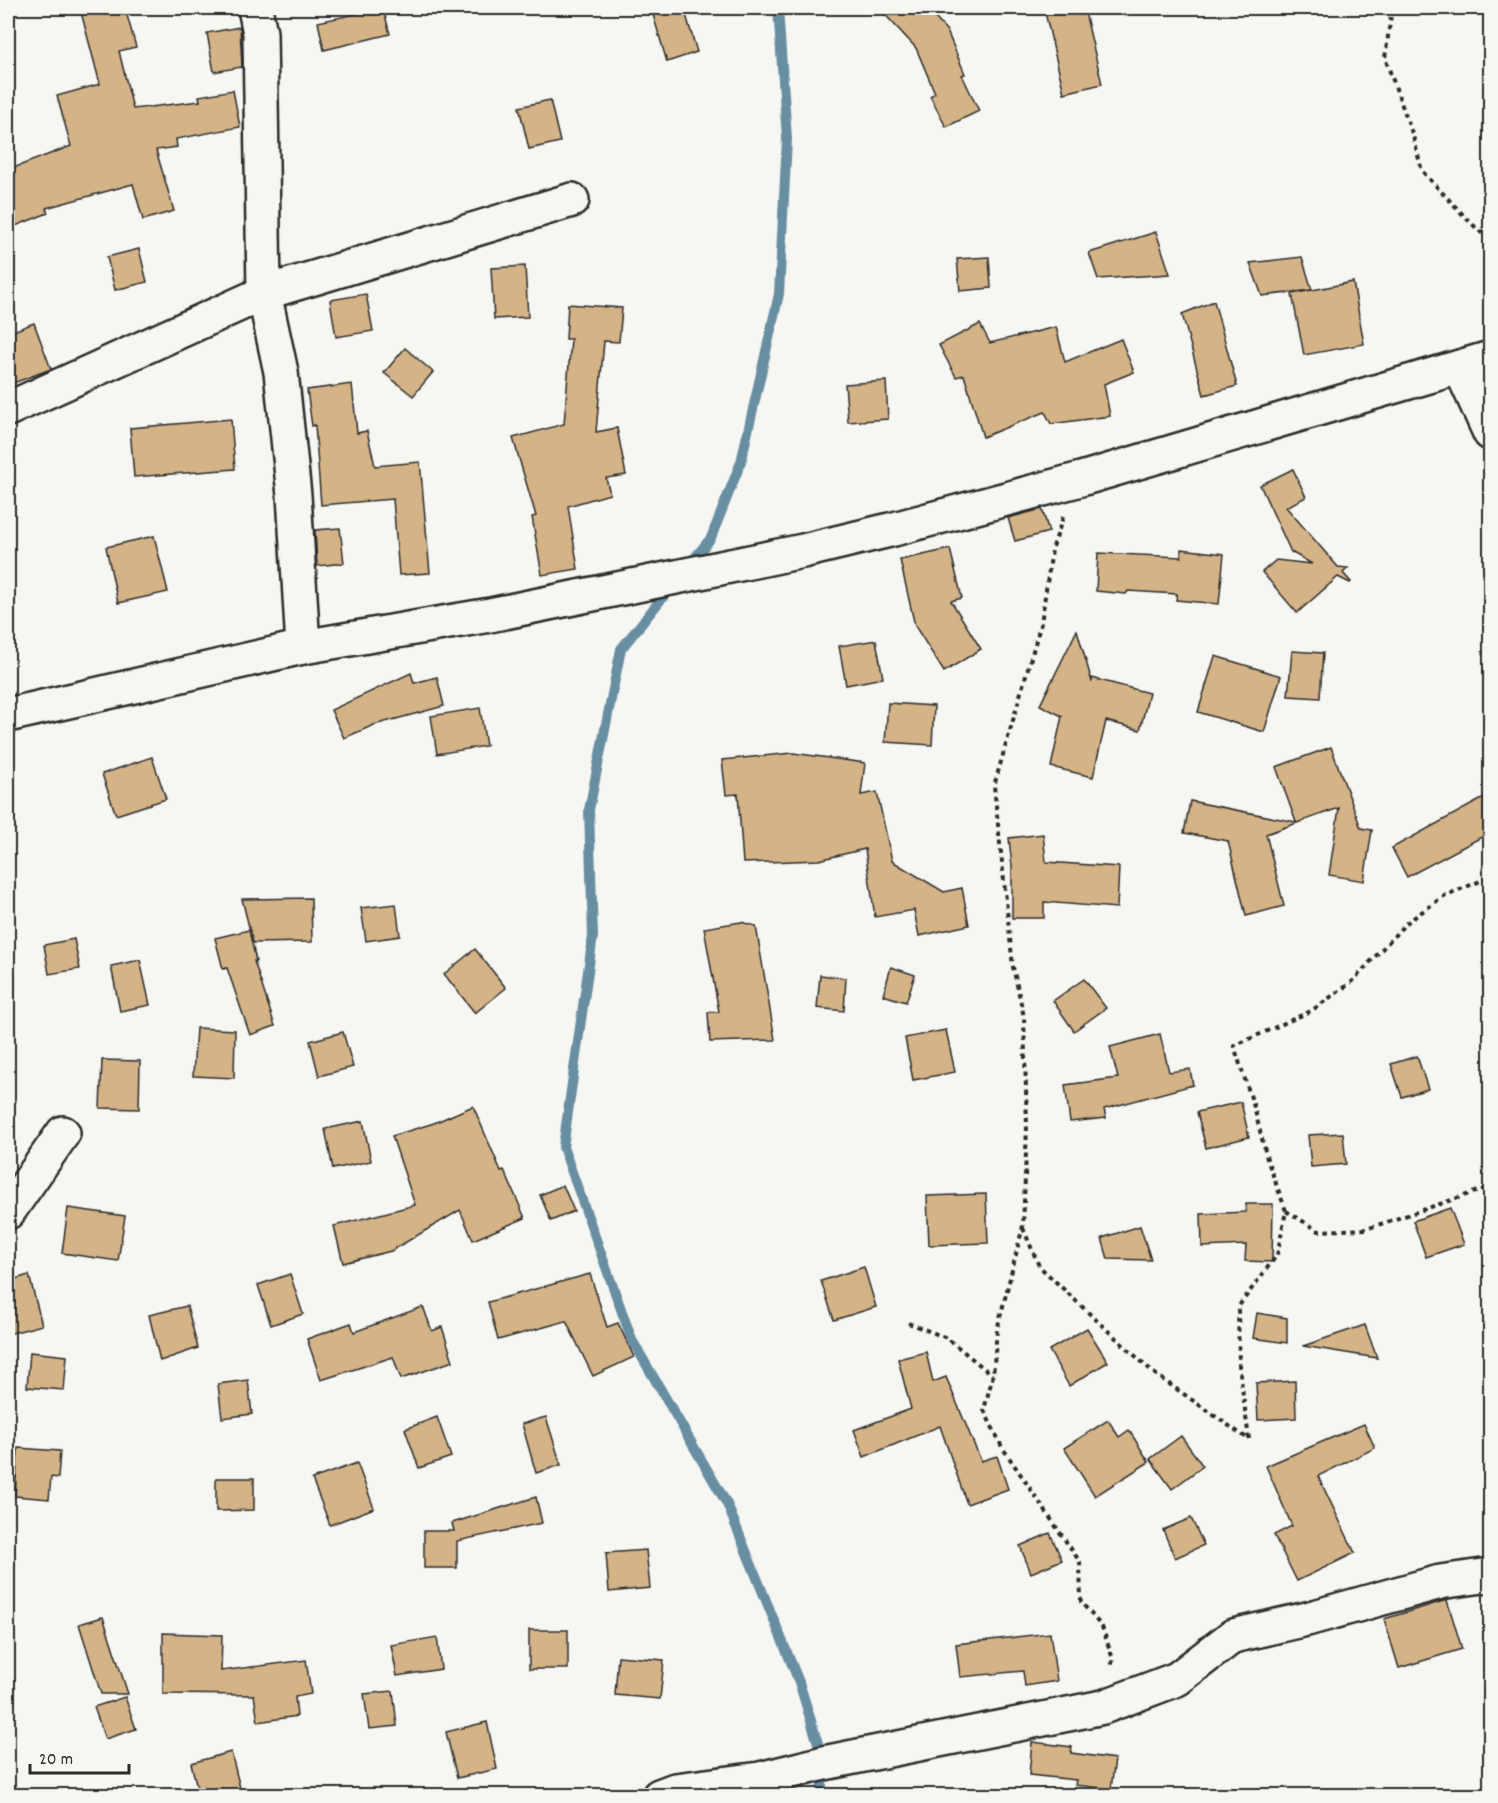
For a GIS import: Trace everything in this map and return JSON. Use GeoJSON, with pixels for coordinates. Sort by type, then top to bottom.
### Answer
{"type":"FeatureCollection","features":[{"type":"Feature","properties":{"kind":"street"},"geometry":{"type":"LineString","coordinates":[[255,8],[260,33],[264,293],[281,372],[294,495],[303,647]]}},
{"type":"Feature","properties":{"kind":"street"},"geometry":{"type":"LineString","coordinates":[[8,409],[264,293],[572,200]]}},
{"type":"Feature","properties":{"kind":"street"},"geometry":{"type":"LineString","coordinates":[[8,715],[303,647],[489,615],[802,551],[1081,479],[1475,362],[1491,434]]}},
{"type":"Feature","properties":{"kind":"street"},"geometry":{"type":"LineString","coordinates":[[8,1212],[63,1133]]}},
{"type":"Feature","properties":{"kind":"street"},"geometry":{"type":"LineString","coordinates":[[659,1796],[675,1790],[760,1779],[824,1763],[1103,1707],[1178,1679],[1233,1635],[1307,1619],[1440,1582],[1491,1575]]}},
{"type":"Feature","properties":{"kind":"path"},"geometry":{"type":"LineString","coordinates":[[1392,8],[1385,58],[1413,136],[1422,171],[1491,241]]}},
{"type":"Feature","properties":{"kind":"path"},"geometry":{"type":"LineString","coordinates":[[1081,479],[1070,494],[1052,550],[1041,623],[994,786],[1013,967],[1024,1017],[1027,1127],[1023,1226],[997,1330],[993,1375],[984,1410],[1002,1447],[1080,1562],[1081,1602],[1102,1627],[1113,1659],[1103,1707]]}},
{"type":"Feature","properties":{"kind":"path"},"geometry":{"type":"LineString","coordinates":[[1023,1226],[1039,1266],[1093,1317],[1155,1374],[1249,1439],[1239,1365],[1238,1307],[1278,1255],[1286,1211],[1267,1159],[1254,1107],[1234,1046],[1311,1011],[1352,982],[1406,924],[1444,896],[1490,877]]}},
{"type":"Feature","properties":{"kind":"path"},"geometry":{"type":"LineString","coordinates":[[1286,1211],[1319,1231],[1366,1229],[1491,1187]]}},
{"type":"Feature","properties":{"kind":"path"},"geometry":{"type":"LineString","coordinates":[[908,1323],[947,1338],[993,1375]]}},
{"type":"Feature","properties":{"kind":"building"},"geometry":{"type":"Polygon","coordinates":[[[97,8],[125,8],[136,47],[119,51],[133,109],[200,101],[199,96],[233,90],[240,127],[176,139],[177,147],[156,150],[174,211],[143,220],[133,184],[46,208],[48,213],[8,229],[8,170],[71,146],[57,96],[100,84],[81,12],[97,8]]]}},
{"type":"Feature","properties":{"kind":"building"},"geometry":{"type":"Polygon","coordinates":[[[383,8],[390,34],[324,50],[318,22],[356,14],[356,11],[383,8]]]}},
{"type":"Feature","properties":{"kind":"building"},"geometry":{"type":"Polygon","coordinates":[[[651,8],[684,8],[697,52],[667,62],[651,8]]]}},
{"type":"Feature","properties":{"kind":"building"},"geometry":{"type":"Polygon","coordinates":[[[879,8],[926,8],[947,31],[965,74],[962,75],[979,111],[946,127],[930,96],[935,93],[916,48],[879,8]]]}},
{"type":"Feature","properties":{"kind":"building"},"geometry":{"type":"Polygon","coordinates":[[[1044,8],[1084,8],[1102,84],[1064,93],[1044,8]]]}},
{"type":"Feature","properties":{"kind":"building"},"geometry":{"type":"Polygon","coordinates":[[[240,27],[242,67],[214,72],[207,33],[240,27]]]}},
{"type":"Feature","properties":{"kind":"building"},"geometry":{"type":"Polygon","coordinates":[[[550,100],[560,142],[529,149],[519,107],[550,100]]]}},
{"type":"Feature","properties":{"kind":"building"},"geometry":{"type":"Polygon","coordinates":[[[1156,232],[1170,274],[1098,279],[1089,253],[1156,232]]]}},
{"type":"Feature","properties":{"kind":"building"},"geometry":{"type":"Polygon","coordinates":[[[139,249],[147,282],[115,290],[107,257],[139,249]]]}},
{"type":"Feature","properties":{"kind":"building"},"geometry":{"type":"Polygon","coordinates":[[[989,257],[991,288],[960,291],[957,259],[989,257]]]}},
{"type":"Feature","properties":{"kind":"building"},"geometry":{"type":"Polygon","coordinates":[[[1302,257],[1312,290],[1262,296],[1250,263],[1302,257]]]}},
{"type":"Feature","properties":{"kind":"building"},"geometry":{"type":"Polygon","coordinates":[[[525,266],[528,317],[494,319],[491,268],[525,266]]]}},
{"type":"Feature","properties":{"kind":"building"},"geometry":{"type":"Polygon","coordinates":[[[1353,282],[1364,344],[1304,355],[1292,294],[1353,282]]]}},
{"type":"Feature","properties":{"kind":"building"},"geometry":{"type":"Polygon","coordinates":[[[366,294],[373,331],[336,337],[330,300],[366,294]]]}},
{"type":"Feature","properties":{"kind":"building"},"geometry":{"type":"Polygon","coordinates":[[[1214,301],[1237,386],[1204,395],[1182,314],[1214,301]]]}},
{"type":"Feature","properties":{"kind":"building"},"geometry":{"type":"Polygon","coordinates":[[[568,304],[622,308],[619,342],[604,341],[596,432],[617,428],[626,475],[606,478],[610,494],[568,506],[578,569],[542,575],[532,517],[536,516],[513,438],[564,424],[571,339],[566,339],[568,304]]]}},
{"type":"Feature","properties":{"kind":"building"},"geometry":{"type":"Polygon","coordinates":[[[34,323],[51,369],[8,385],[8,333],[34,323]]]}},
{"type":"Feature","properties":{"kind":"building"},"geometry":{"type":"Polygon","coordinates":[[[980,324],[990,343],[1056,327],[1065,362],[1121,339],[1134,372],[1104,384],[1110,416],[1051,424],[1045,412],[983,437],[964,375],[956,377],[939,345],[980,324]]]}},
{"type":"Feature","properties":{"kind":"building"},"geometry":{"type":"Polygon","coordinates":[[[405,348],[433,372],[413,396],[384,373],[405,348]]]}},
{"type":"Feature","properties":{"kind":"building"},"geometry":{"type":"Polygon","coordinates":[[[886,381],[888,419],[848,422],[845,384],[886,381]]]}},
{"type":"Feature","properties":{"kind":"building"},"geometry":{"type":"Polygon","coordinates":[[[352,384],[357,433],[367,431],[375,466],[420,462],[430,573],[399,575],[393,499],[321,505],[315,425],[312,426],[307,390],[352,384]]]}},
{"type":"Feature","properties":{"kind":"building"},"geometry":{"type":"Polygon","coordinates":[[[231,419],[235,469],[134,477],[130,428],[231,419]]]}},
{"type":"Feature","properties":{"kind":"building"},"geometry":{"type":"Polygon","coordinates":[[[1293,469],[1306,497],[1286,507],[1338,567],[1348,568],[1343,573],[1351,582],[1338,577],[1297,613],[1262,572],[1276,560],[1312,564],[1291,552],[1260,485],[1293,469]]]}},
{"type":"Feature","properties":{"kind":"building"},"geometry":{"type":"Polygon","coordinates":[[[1042,509],[1049,532],[1015,541],[1008,518],[1042,509]]]}},
{"type":"Feature","properties":{"kind":"building"},"geometry":{"type":"Polygon","coordinates":[[[340,528],[344,563],[317,566],[315,530],[340,528]]]}},
{"type":"Feature","properties":{"kind":"building"},"geometry":{"type":"Polygon","coordinates":[[[154,536],[168,592],[118,603],[106,547],[154,536]]]}},
{"type":"Feature","properties":{"kind":"building"},"geometry":{"type":"Polygon","coordinates":[[[950,549],[962,598],[951,601],[981,649],[944,672],[915,626],[900,560],[950,549]]]}},
{"type":"Feature","properties":{"kind":"building"},"geometry":{"type":"Polygon","coordinates":[[[1181,549],[1224,554],[1219,604],[1176,600],[1177,594],[1128,591],[1126,594],[1096,591],[1098,553],[1181,557],[1181,549]]]}},
{"type":"Feature","properties":{"kind":"building"},"geometry":{"type":"Polygon","coordinates":[[[1077,630],[1092,682],[1092,678],[1149,693],[1140,730],[1106,721],[1093,777],[1051,767],[1062,716],[1040,705],[1077,630]]]}},
{"type":"Feature","properties":{"kind":"building"},"geometry":{"type":"Polygon","coordinates":[[[876,640],[883,678],[846,685],[839,646],[876,640]]]}},
{"type":"Feature","properties":{"kind":"building"},"geometry":{"type":"Polygon","coordinates":[[[1292,651],[1323,653],[1320,698],[1288,696],[1292,651]]]}},
{"type":"Feature","properties":{"kind":"building"},"geometry":{"type":"Polygon","coordinates":[[[1215,656],[1281,676],[1264,732],[1198,712],[1215,656]]]}},
{"type":"Feature","properties":{"kind":"building"},"geometry":{"type":"Polygon","coordinates":[[[411,673],[414,683],[437,677],[444,706],[374,725],[344,738],[331,710],[411,673]]]}},
{"type":"Feature","properties":{"kind":"building"},"geometry":{"type":"Polygon","coordinates":[[[888,703],[934,706],[932,745],[885,742],[888,703]]]}},
{"type":"Feature","properties":{"kind":"building"},"geometry":{"type":"Polygon","coordinates":[[[480,708],[486,746],[437,754],[431,716],[480,708]]]}},
{"type":"Feature","properties":{"kind":"building"},"geometry":{"type":"Polygon","coordinates":[[[1331,747],[1361,828],[1372,830],[1364,881],[1329,875],[1339,808],[1266,834],[1284,906],[1246,916],[1228,841],[1184,833],[1190,801],[1296,822],[1276,767],[1331,747]]]}},
{"type":"Feature","properties":{"kind":"building"},"geometry":{"type":"Polygon","coordinates":[[[793,753],[865,763],[861,795],[877,792],[892,861],[944,892],[962,888],[969,925],[919,936],[914,910],[875,917],[865,849],[819,860],[743,863],[738,794],[726,795],[722,760],[793,753]]]}},
{"type":"Feature","properties":{"kind":"building"},"geometry":{"type":"Polygon","coordinates":[[[152,757],[166,799],[116,815],[102,774],[152,757]]]}},
{"type":"Feature","properties":{"kind":"building"},"geometry":{"type":"Polygon","coordinates":[[[1491,794],[1491,832],[1407,877],[1392,848],[1491,794]]]}},
{"type":"Feature","properties":{"kind":"building"},"geometry":{"type":"Polygon","coordinates":[[[1043,834],[1046,862],[1119,867],[1117,908],[1044,902],[1044,918],[1012,918],[1012,867],[1009,838],[1043,834]]]}},
{"type":"Feature","properties":{"kind":"building"},"geometry":{"type":"Polygon","coordinates":[[[311,898],[312,942],[253,943],[242,899],[311,898]]]}},
{"type":"Feature","properties":{"kind":"building"},"geometry":{"type":"Polygon","coordinates":[[[396,904],[400,936],[366,941],[361,908],[396,904]]]}},
{"type":"Feature","properties":{"kind":"building"},"geometry":{"type":"Polygon","coordinates":[[[741,922],[756,926],[775,1040],[710,1042],[708,1012],[719,1012],[704,928],[741,922]]]}},
{"type":"Feature","properties":{"kind":"building"},"geometry":{"type":"Polygon","coordinates":[[[249,930],[256,961],[254,961],[275,1026],[250,1035],[227,968],[223,969],[215,938],[249,930]]]}},
{"type":"Feature","properties":{"kind":"building"},"geometry":{"type":"Polygon","coordinates":[[[74,939],[80,969],[49,974],[44,945],[74,939]]]}},
{"type":"Feature","properties":{"kind":"building"},"geometry":{"type":"Polygon","coordinates":[[[475,949],[506,988],[475,1013],[444,974],[475,949]]]}},
{"type":"Feature","properties":{"kind":"building"},"geometry":{"type":"Polygon","coordinates":[[[140,960],[150,1005],[120,1011],[111,966],[140,960]]]}},
{"type":"Feature","properties":{"kind":"building"},"geometry":{"type":"Polygon","coordinates":[[[891,967],[915,975],[906,1002],[883,995],[891,967]]]}},
{"type":"Feature","properties":{"kind":"building"},"geometry":{"type":"Polygon","coordinates":[[[820,975],[846,978],[844,1011],[817,1008],[820,975]]]}},
{"type":"Feature","properties":{"kind":"building"},"geometry":{"type":"Polygon","coordinates":[[[1084,979],[1106,1008],[1074,1031],[1053,1001],[1084,979]]]}},
{"type":"Feature","properties":{"kind":"building"},"geometry":{"type":"Polygon","coordinates":[[[196,1028],[235,1030],[234,1078],[193,1076],[196,1028]]]}},
{"type":"Feature","properties":{"kind":"building"},"geometry":{"type":"Polygon","coordinates":[[[946,1030],[955,1072],[913,1080],[905,1038],[946,1030]]]}},
{"type":"Feature","properties":{"kind":"building"},"geometry":{"type":"Polygon","coordinates":[[[343,1032],[353,1067],[319,1076],[310,1041],[343,1032]]]}},
{"type":"Feature","properties":{"kind":"building"},"geometry":{"type":"Polygon","coordinates":[[[1160,1034],[1169,1072],[1190,1069],[1193,1085],[1104,1109],[1106,1118],[1070,1122],[1065,1085],[1118,1078],[1110,1047],[1160,1034]]]}},
{"type":"Feature","properties":{"kind":"building"},"geometry":{"type":"Polygon","coordinates":[[[1417,1056],[1428,1089],[1402,1097],[1391,1064],[1417,1056]]]}},
{"type":"Feature","properties":{"kind":"building"},"geometry":{"type":"Polygon","coordinates":[[[102,1060],[140,1061],[139,1109],[100,1108],[102,1060]]]}},
{"type":"Feature","properties":{"kind":"building"},"geometry":{"type":"Polygon","coordinates":[[[1241,1102],[1249,1137],[1206,1148],[1197,1112],[1241,1102]]]}},
{"type":"Feature","properties":{"kind":"building"},"geometry":{"type":"Polygon","coordinates":[[[473,1106],[501,1171],[504,1170],[525,1218],[473,1240],[460,1210],[391,1251],[343,1263],[334,1226],[415,1205],[392,1136],[434,1123],[473,1106]]]}},
{"type":"Feature","properties":{"kind":"building"},"geometry":{"type":"Polygon","coordinates":[[[363,1121],[371,1161],[333,1169],[325,1129],[363,1121]]]}},
{"type":"Feature","properties":{"kind":"building"},"geometry":{"type":"Polygon","coordinates":[[[1343,1133],[1346,1164],[1311,1167],[1308,1135],[1343,1133]]]}},
{"type":"Feature","properties":{"kind":"building"},"geometry":{"type":"Polygon","coordinates":[[[563,1185],[574,1211],[551,1221],[540,1195],[563,1185]]]}},
{"type":"Feature","properties":{"kind":"building"},"geometry":{"type":"Polygon","coordinates":[[[986,1194],[988,1243],[929,1245],[927,1196],[986,1194]]]}},
{"type":"Feature","properties":{"kind":"building"},"geometry":{"type":"Polygon","coordinates":[[[1246,1204],[1273,1204],[1272,1262],[1245,1261],[1246,1245],[1202,1247],[1201,1214],[1246,1212],[1246,1204]]]}},
{"type":"Feature","properties":{"kind":"building"},"geometry":{"type":"Polygon","coordinates":[[[68,1208],[125,1216],[118,1261],[62,1253],[68,1208]]]}},
{"type":"Feature","properties":{"kind":"building"},"geometry":{"type":"Polygon","coordinates":[[[1450,1208],[1464,1244],[1426,1257],[1413,1221],[1450,1208]]]}},
{"type":"Feature","properties":{"kind":"building"},"geometry":{"type":"Polygon","coordinates":[[[1140,1226],[1151,1260],[1108,1259],[1102,1238],[1140,1226]]]}},
{"type":"Feature","properties":{"kind":"building"},"geometry":{"type":"Polygon","coordinates":[[[864,1267],[876,1307],[834,1320],[821,1281],[864,1267]]]}},
{"type":"Feature","properties":{"kind":"building"},"geometry":{"type":"Polygon","coordinates":[[[290,1274],[303,1314],[271,1325],[258,1285],[290,1274]]]}},
{"type":"Feature","properties":{"kind":"building"},"geometry":{"type":"Polygon","coordinates":[[[590,1274],[607,1327],[618,1323],[634,1357],[593,1376],[566,1321],[498,1340],[488,1302],[590,1274]]]}},
{"type":"Feature","properties":{"kind":"building"},"geometry":{"type":"Polygon","coordinates":[[[29,1275],[42,1325],[8,1334],[8,1281],[29,1275]]]}},
{"type":"Feature","properties":{"kind":"building"},"geometry":{"type":"Polygon","coordinates":[[[187,1306],[198,1348],[160,1361],[149,1315],[187,1306]]]}},
{"type":"Feature","properties":{"kind":"building"},"geometry":{"type":"Polygon","coordinates":[[[422,1307],[432,1331],[442,1327],[453,1361],[401,1379],[393,1357],[321,1380],[307,1339],[351,1323],[354,1332],[422,1307]]]}},
{"type":"Feature","properties":{"kind":"building"},"geometry":{"type":"Polygon","coordinates":[[[1257,1313],[1287,1318],[1287,1343],[1253,1338],[1257,1313]]]}},
{"type":"Feature","properties":{"kind":"building"},"geometry":{"type":"Polygon","coordinates":[[[1365,1325],[1377,1358],[1303,1346],[1365,1325]]]}},
{"type":"Feature","properties":{"kind":"building"},"geometry":{"type":"Polygon","coordinates":[[[1087,1328],[1108,1362],[1069,1386],[1049,1350],[1087,1328]]]}},
{"type":"Feature","properties":{"kind":"building"},"geometry":{"type":"Polygon","coordinates":[[[30,1352],[67,1356],[64,1390],[27,1387],[30,1352]]]}},
{"type":"Feature","properties":{"kind":"building"},"geometry":{"type":"Polygon","coordinates":[[[926,1352],[933,1382],[946,1377],[981,1461],[997,1456],[1008,1489],[967,1504],[940,1426],[864,1457],[854,1430],[911,1409],[898,1359],[926,1352]]]}},
{"type":"Feature","properties":{"kind":"building"},"geometry":{"type":"Polygon","coordinates":[[[248,1380],[252,1414],[222,1418],[218,1384],[248,1380]]]}},
{"type":"Feature","properties":{"kind":"building"},"geometry":{"type":"Polygon","coordinates":[[[1295,1381],[1296,1418],[1258,1420],[1256,1383],[1295,1381]]]}},
{"type":"Feature","properties":{"kind":"building"},"geometry":{"type":"Polygon","coordinates":[[[437,1417],[451,1457],[419,1468],[405,1429],[437,1417]]]}},
{"type":"Feature","properties":{"kind":"building"},"geometry":{"type":"Polygon","coordinates":[[[546,1417],[561,1465],[536,1473],[522,1424],[546,1417]]]}},
{"type":"Feature","properties":{"kind":"building"},"geometry":{"type":"Polygon","coordinates":[[[1108,1420],[1119,1437],[1129,1430],[1149,1462],[1095,1496],[1064,1448],[1108,1420]]]}},
{"type":"Feature","properties":{"kind":"building"},"geometry":{"type":"Polygon","coordinates":[[[1364,1424],[1375,1448],[1318,1476],[1355,1553],[1297,1581],[1274,1535],[1292,1526],[1266,1466],[1364,1424]]]}},
{"type":"Feature","properties":{"kind":"building"},"geometry":{"type":"Polygon","coordinates":[[[1181,1436],[1203,1466],[1172,1489],[1150,1459],[1181,1436]]]}},
{"type":"Feature","properties":{"kind":"building"},"geometry":{"type":"Polygon","coordinates":[[[18,1448],[60,1451],[58,1478],[51,1477],[49,1499],[15,1496],[18,1448]]]}},
{"type":"Feature","properties":{"kind":"building"},"geometry":{"type":"Polygon","coordinates":[[[357,1463],[374,1508],[330,1525],[312,1479],[357,1463]]]}},
{"type":"Feature","properties":{"kind":"building"},"geometry":{"type":"Polygon","coordinates":[[[216,1478],[254,1478],[254,1510],[216,1511],[216,1478]]]}},
{"type":"Feature","properties":{"kind":"building"},"geometry":{"type":"Polygon","coordinates":[[[536,1497],[542,1523],[457,1541],[457,1568],[424,1568],[424,1531],[454,1531],[452,1523],[536,1497]]]}},
{"type":"Feature","properties":{"kind":"building"},"geometry":{"type":"Polygon","coordinates":[[[1191,1518],[1204,1545],[1175,1558],[1163,1530],[1191,1518]]]}},
{"type":"Feature","properties":{"kind":"building"},"geometry":{"type":"Polygon","coordinates":[[[1050,1533],[1062,1560],[1031,1573],[1020,1546],[1050,1533]]]}},
{"type":"Feature","properties":{"kind":"building"},"geometry":{"type":"Polygon","coordinates":[[[646,1550],[650,1588],[609,1592],[606,1553],[646,1550]]]}},
{"type":"Feature","properties":{"kind":"building"},"geometry":{"type":"Polygon","coordinates":[[[1447,1600],[1462,1649],[1399,1668],[1384,1619],[1447,1600]]]}},
{"type":"Feature","properties":{"kind":"building"},"geometry":{"type":"Polygon","coordinates":[[[103,1617],[128,1694],[101,1694],[79,1624],[103,1617]]]}},
{"type":"Feature","properties":{"kind":"building"},"geometry":{"type":"Polygon","coordinates":[[[529,1630],[568,1630],[568,1669],[529,1669],[529,1630]]]}},
{"type":"Feature","properties":{"kind":"building"},"geometry":{"type":"Polygon","coordinates":[[[163,1633],[222,1635],[221,1671],[306,1660],[311,1694],[295,1697],[297,1716],[258,1722],[254,1695],[163,1694],[163,1633]]]}},
{"type":"Feature","properties":{"kind":"building"},"geometry":{"type":"Polygon","coordinates":[[[1050,1633],[1057,1681],[1025,1686],[1023,1671],[960,1677],[956,1644],[1050,1633]]]}},
{"type":"Feature","properties":{"kind":"building"},"geometry":{"type":"Polygon","coordinates":[[[437,1637],[441,1669],[397,1676],[391,1645],[437,1637]]]}},
{"type":"Feature","properties":{"kind":"building"},"geometry":{"type":"Polygon","coordinates":[[[618,1656],[664,1660],[660,1699],[615,1695],[618,1656]]]}},
{"type":"Feature","properties":{"kind":"building"},"geometry":{"type":"Polygon","coordinates":[[[393,1691],[397,1726],[369,1729],[364,1694],[393,1691]]]}},
{"type":"Feature","properties":{"kind":"building"},"geometry":{"type":"Polygon","coordinates":[[[125,1697],[136,1729],[105,1739],[94,1707],[125,1697]]]}},
{"type":"Feature","properties":{"kind":"building"},"geometry":{"type":"Polygon","coordinates":[[[487,1722],[497,1769],[457,1778],[446,1732],[487,1722]]]}},
{"type":"Feature","properties":{"kind":"building"},"geometry":{"type":"Polygon","coordinates":[[[1032,1742],[1072,1747],[1071,1753],[1115,1759],[1111,1789],[1075,1785],[1076,1780],[1029,1775],[1032,1742]]]}},
{"type":"Feature","properties":{"kind":"building"},"geometry":{"type":"Polygon","coordinates":[[[231,1752],[242,1796],[199,1796],[191,1763],[231,1752]]]}},
{"type":"Feature","properties":{"kind":"waterway"},"geometry":{"type":"LineString","coordinates":[[688,566],[711,538],[741,462],[779,294],[787,139],[778,8]]}},
{"type":"Feature","properties":{"kind":"waterway"},"geometry":{"type":"LineString","coordinates":[[671,587],[621,649],[589,810],[593,936],[563,1147],[632,1340],[727,1504],[799,1682],[824,1763],[821,1796]]}}]}
